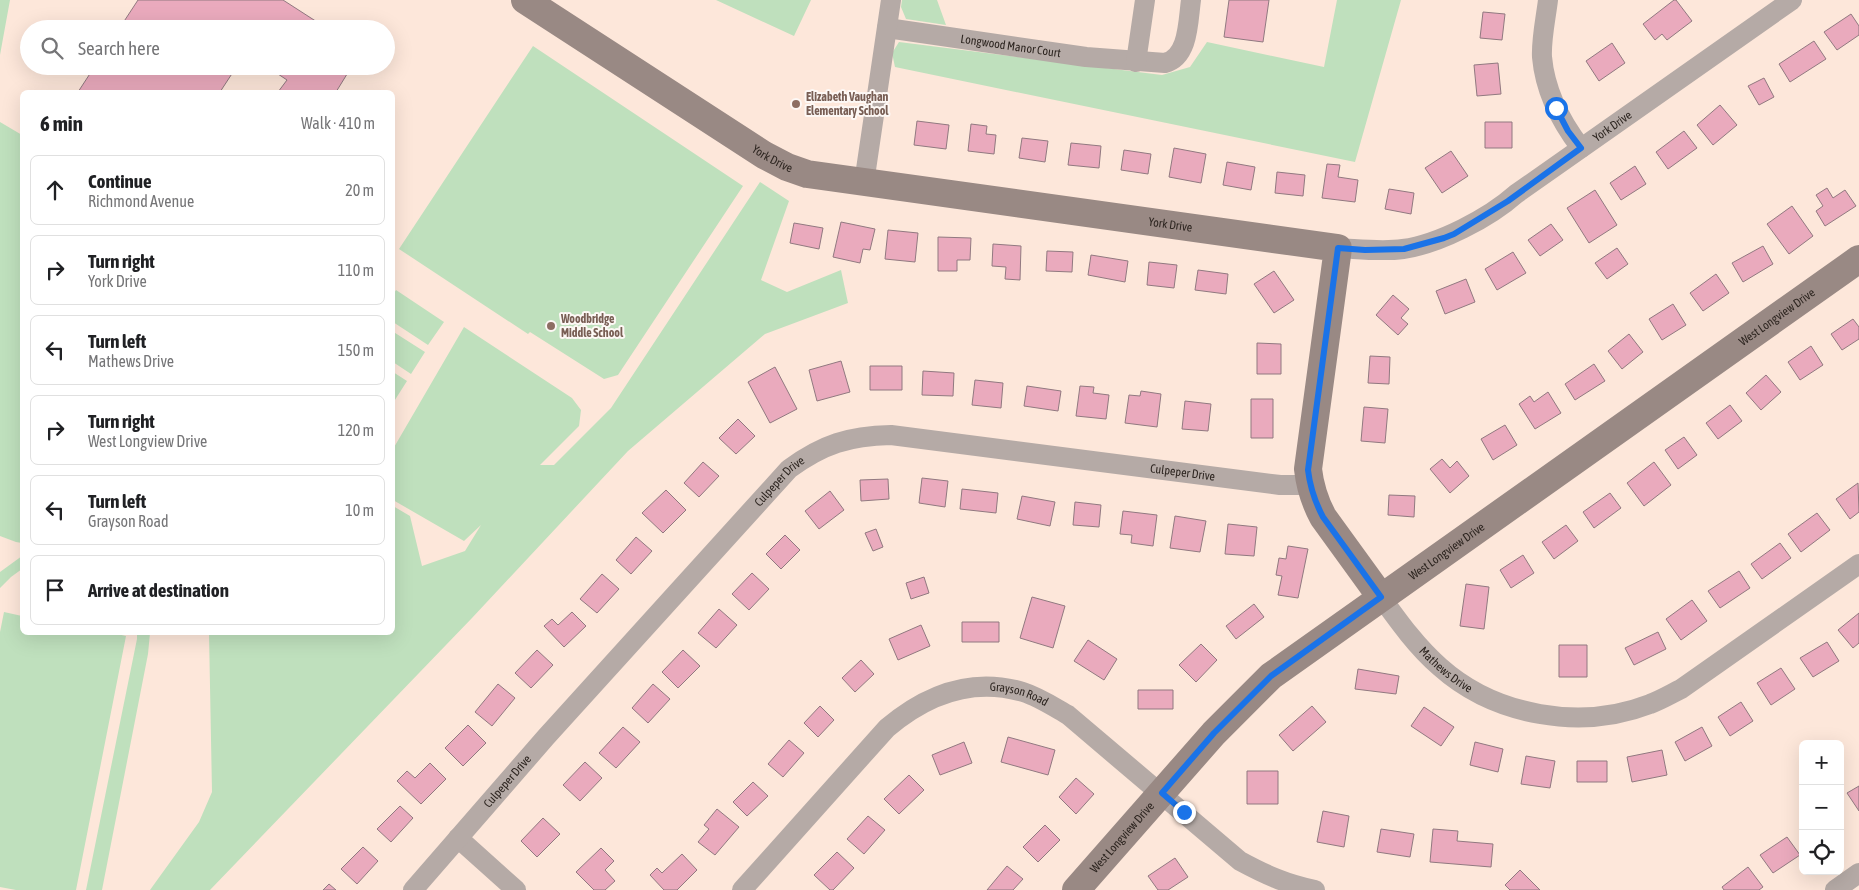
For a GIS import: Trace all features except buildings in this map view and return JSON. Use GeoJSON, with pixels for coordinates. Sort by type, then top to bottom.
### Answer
{"type":"FeatureCollection","features":[{"type":"Feature","properties":{"kind":"street","name":"York Drive"},"geometry":{"type":"LineString","coordinates":[[525,0],[764,155],[787,167],[807,174],[1338,248],[1374,250],[1404,249],[1454,234],[1508,201],[1792,0]]}},
{"type":"Feature","properties":{"kind":"street"},"geometry":{"type":"LineString","coordinates":[[864,183],[891,0]]}},
{"type":"Feature","properties":{"kind":"street"},"geometry":{"type":"LineString","coordinates":[[1136,62],[1145,0]]}},
{"type":"Feature","properties":{"kind":"street","name":"Longwood Manor Court"},"geometry":{"type":"LineString","coordinates":[[887,28],[1086,57],[1166,63],[1178,58],[1183,50],[1191,0]]}},
{"type":"Feature","properties":{"kind":"street"},"geometry":{"type":"LineString","coordinates":[[1548,0],[1542,56],[1547,82],[1556,108],[1568,131],[1581,148]]}},
{"type":"Feature","properties":{"kind":"street","name":"Mathews Drive"},"geometry":{"type":"LineString","coordinates":[[1338,248],[1308,470],[1310,485],[1316,504],[1323,517],[1381,597],[1426,654],[1448,674],[1470,688],[1487,697],[1522,710],[1557,716],[1590,716],[1635,709],[1651,704],[1681,689],[1859,564]]}},
{"type":"Feature","properties":{"kind":"street","name":"West Longview Drive"},"geometry":{"type":"LineString","coordinates":[[1076,890],[1214,733],[1271,676],[1859,259]]}},
{"type":"Feature","properties":{"kind":"street","name":"Culpeper Drive"},"geometry":{"type":"LineString","coordinates":[[413,890],[546,736],[789,469],[828,445],[845,439],[868,435],[891,435],[1285,486],[1310,485]]}},
{"type":"Feature","properties":{"kind":"street","name":"Grayson Road"},"geometry":{"type":"LineString","coordinates":[[742,890],[887,728],[905,713],[925,701],[942,694],[982,687],[1023,692],[1043,700],[1068,715],[1240,860],[1268,876],[1315,890]]}},
{"type":"Feature","properties":{"kind":"street"},"geometry":{"type":"LineString","coordinates":[[458,838],[516,890]]}},
{"type":"Feature","properties":{"kind":"street"},"geometry":{"type":"LineString","coordinates":[[1835,890],[1859,873]]}},
{"type":"Feature","properties":{"kind":"green space"},"geometry":{"type":"Polygon","coordinates":[[[0,0],[10,0],[0,55],[0,0]]]}},
{"type":"Feature","properties":{"kind":"green space"},"geometry":{"type":"Polygon","coordinates":[[[716,0],[811,0],[794,36],[716,0]]]}},
{"type":"Feature","properties":{"kind":"green space"},"geometry":{"type":"Polygon","coordinates":[[[902,0],[937,0],[946,25],[906,19],[901,7],[902,0]]]}},
{"type":"Feature","properties":{"kind":"green space"},"geometry":{"type":"Polygon","coordinates":[[[1337,0],[1401,0],[1355,162],[895,67],[892,53],[899,42],[1162,75],[1190,67],[1207,42],[1324,67],[1337,0]]]}},
{"type":"Feature","properties":{"kind":"green space"},"geometry":{"type":"Polygon","coordinates":[[[533,46],[743,186],[618,375],[604,379],[530,332],[528,334],[399,249],[533,46]]]}},
{"type":"Feature","properties":{"kind":"green space"},"geometry":{"type":"Polygon","coordinates":[[[0,122],[20,134],[20,543],[0,536],[0,122]]]}},
{"type":"Feature","properties":{"kind":"green space"},"geometry":{"type":"Polygon","coordinates":[[[760,182],[789,201],[761,280],[787,292],[841,270],[848,303],[765,334],[628,451],[472,618],[210,890],[150,890],[199,822],[212,792],[209,635],[395,635],[395,507],[410,516],[422,566],[465,551],[481,525],[464,541],[395,501],[395,446],[464,327],[572,398],[581,410],[579,426],[540,465],[554,465],[611,408],[760,182]]]}},
{"type":"Feature","properties":{"kind":"green space"},"geometry":{"type":"Polygon","coordinates":[[[396,290],[444,322],[428,345],[395,323],[396,290]]]}},
{"type":"Feature","properties":{"kind":"green space"},"geometry":{"type":"Polygon","coordinates":[[[395,333],[425,352],[411,374],[395,363],[395,333]]]}},
{"type":"Feature","properties":{"kind":"green space"},"geometry":{"type":"Polygon","coordinates":[[[395,373],[407,381],[395,400],[395,373]]]}},
{"type":"Feature","properties":{"kind":"green space"},"geometry":{"type":"Polygon","coordinates":[[[20,557],[20,570],[0,588],[0,572],[20,557]]]}},
{"type":"Feature","properties":{"kind":"green space"},"geometry":{"type":"Polygon","coordinates":[[[4,612],[20,616],[20,635],[126,636],[76,890],[16,890],[0,887],[0,632],[4,612]]]}},
{"type":"Feature","properties":{"kind":"green space"},"geometry":{"type":"Polygon","coordinates":[[[137,635],[150,635],[148,654],[102,890],[86,890],[137,635]]]}},
{"type":"Feature","properties":{"kind":"place","name":"Elizabeth Vaughan Elementary School"},"geometry":{"type":"Point","coordinates":[796,104]}},
{"type":"Feature","properties":{"kind":"place","name":"Woodbridge Middle School"},"geometry":{"type":"Point","coordinates":[551,326]}},
{"type":"Feature","properties":{"kind":"route"},"geometry":{"type":"LineString","coordinates":[[1184,812],[1162,793],[1214,733],[1271,676],[1381,597],[1323,517],[1316,504],[1308,470],[1338,248],[1392,250],[1419,246],[1454,234],[1508,201],[1581,148],[1568,131],[1556,108]]}}]}
